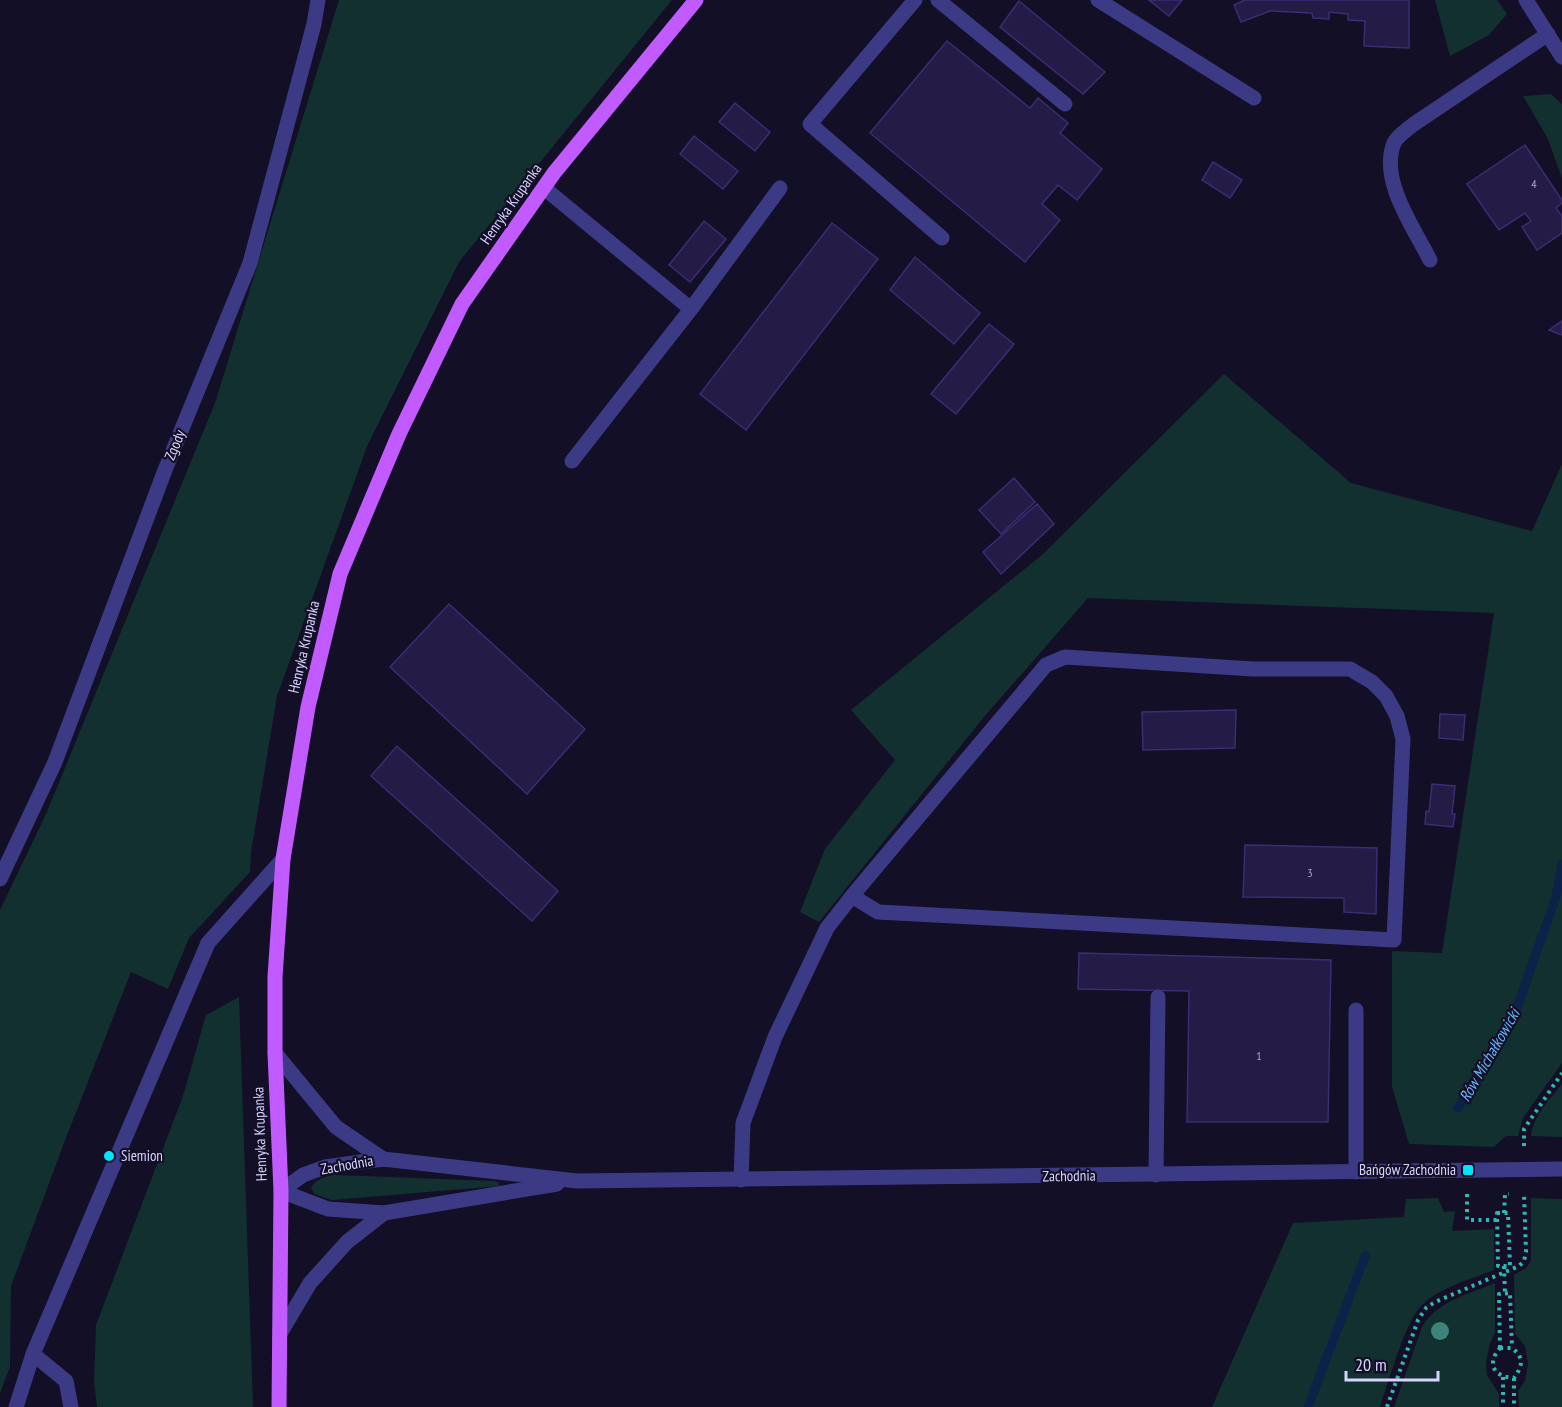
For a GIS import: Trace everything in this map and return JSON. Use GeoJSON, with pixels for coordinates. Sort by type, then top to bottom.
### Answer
{"type":"FeatureCollection","features":[{"type":"Feature","properties":{"kind":"main road","name":"Henryka Krupanka"},"geometry":{"type":"LineString","coordinates":[[279,1407],[280,1191],[275,977],[283,859],[308,707],[340,574],[399,434],[462,304],[544,188],[696,0]]}},
{"type":"Feature","properties":{"kind":"street","name":"Zgody"},"geometry":{"type":"LineString","coordinates":[[0,879],[55,762],[165,470],[250,263],[314,24],[318,0]]}},
{"type":"Feature","properties":{"kind":"street"},"geometry":{"type":"LineString","coordinates":[[915,0],[810,124],[942,238]]}},
{"type":"Feature","properties":{"kind":"street"},"geometry":{"type":"LineString","coordinates":[[938,0],[1065,104]]}},
{"type":"Feature","properties":{"kind":"street"},"geometry":{"type":"LineString","coordinates":[[1098,0],[1254,98]]}},
{"type":"Feature","properties":{"kind":"street"},"geometry":{"type":"LineString","coordinates":[[1526,0],[1562,57]]}},
{"type":"Feature","properties":{"kind":"street"},"geometry":{"type":"LineString","coordinates":[[1430,260],[1395,191],[1389,165],[1395,141],[1414,124],[1548,34]]}},
{"type":"Feature","properties":{"kind":"street"},"geometry":{"type":"LineString","coordinates":[[544,188],[691,309]]}},
{"type":"Feature","properties":{"kind":"street"},"geometry":{"type":"LineString","coordinates":[[572,461],[691,309],[780,188]]}},
{"type":"Feature","properties":{"kind":"street"},"geometry":{"type":"LineString","coordinates":[[741,1180],[743,1123],[775,1037],[826,928],[852,896],[1046,665],[1065,657],[1253,669],[1350,669],[1372,682],[1386,696],[1397,716],[1403,739],[1394,940],[878,912],[852,896]]}},
{"type":"Feature","properties":{"kind":"street"},"geometry":{"type":"LineString","coordinates":[[16,1407],[33,1354],[208,943],[283,859]]}},
{"type":"Feature","properties":{"kind":"street"},"geometry":{"type":"LineString","coordinates":[[1156,1175],[1158,997]]}},
{"type":"Feature","properties":{"kind":"street"},"geometry":{"type":"LineString","coordinates":[[1356,1010],[1356,1172]]}},
{"type":"Feature","properties":{"kind":"street","name":"Zachodnia"},"geometry":{"type":"LineString","coordinates":[[275,1053],[336,1127],[383,1159]]}},
{"type":"Feature","properties":{"kind":"street","name":"Zachodnia"},"geometry":{"type":"LineString","coordinates":[[280,1191],[303,1174],[325,1167],[383,1159],[577,1181],[1562,1169]]}},
{"type":"Feature","properties":{"kind":"street","name":"Zachodnia"},"geometry":{"type":"LineString","coordinates":[[280,1191],[328,1209],[384,1213],[577,1181]]}},
{"type":"Feature","properties":{"kind":"street","name":"Zachodnia"},"geometry":{"type":"LineString","coordinates":[[281,1332],[310,1283],[347,1242],[384,1213]]}},
{"type":"Feature","properties":{"kind":"street"},"geometry":{"type":"LineString","coordinates":[[33,1354],[66,1381],[71,1407]]}},
{"type":"Feature","properties":{"kind":"path"},"geometry":{"type":"LineString","coordinates":[[1387,1407],[1418,1320],[1426,1308],[1519,1266],[1524,1261],[1526,1252],[1524,1129],[1562,1073]]}},
{"type":"Feature","properties":{"kind":"path"},"geometry":{"type":"LineString","coordinates":[[1467,1194],[1467,1220],[1497,1220]]}},
{"type":"Feature","properties":{"kind":"path"},"geometry":{"type":"LineString","coordinates":[[1504,1213],[1505,1194]]}},
{"type":"Feature","properties":{"kind":"path"},"geometry":{"type":"LineString","coordinates":[[1497,1213],[1508,1213],[1510,1266],[1498,1266],[1497,1220],[1497,1213]]}},
{"type":"Feature","properties":{"kind":"path"},"geometry":{"type":"LineString","coordinates":[[1504,1266],[1505,1294]]}},
{"type":"Feature","properties":{"kind":"path"},"geometry":{"type":"LineString","coordinates":[[1514,1378],[1503,1377],[1496,1373],[1494,1367],[1494,1358],[1500,1348],[1499,1294],[1510,1293],[1512,1348],[1521,1358],[1521,1367],[1514,1378],[1514,1407]]}},
{"type":"Feature","properties":{"kind":"path"},"geometry":{"type":"LineString","coordinates":[[1500,1348],[1512,1348]]}},
{"type":"Feature","properties":{"kind":"path"},"geometry":{"type":"LineString","coordinates":[[1503,1377],[1503,1407]]}},
{"type":"Feature","properties":{"kind":"green space"},"geometry":{"type":"Polygon","coordinates":[[[339,0],[672,0],[459,262],[368,444],[277,696],[251,852],[250,872],[189,938],[168,989],[131,972],[11,1286],[10,1367],[0,1393],[0,910],[46,814],[215,403],[339,0]]]}},
{"type":"Feature","properties":{"kind":"green space"},"geometry":{"type":"Polygon","coordinates":[[[1435,0],[1497,0],[1507,14],[1489,35],[1450,56],[1435,0]]]}},
{"type":"Feature","properties":{"kind":"green space"},"geometry":{"type":"Polygon","coordinates":[[[1551,94],[1562,104],[1562,178],[1548,139],[1523,96],[1551,94]]]}},
{"type":"Feature","properties":{"kind":"green space"},"geometry":{"type":"Polygon","coordinates":[[[1224,374],[1351,483],[1532,531],[1562,464],[1562,1063],[1523,1118],[1518,1136],[1506,1136],[1494,1147],[1409,1144],[1392,1087],[1392,951],[1442,953],[1494,613],[1088,598],[984,717],[819,922],[800,912],[825,849],[895,760],[851,710],[1043,554],[1224,374]]]}},
{"type":"Feature","properties":{"kind":"green space"},"geometry":{"type":"Polygon","coordinates":[[[239,997],[253,1407],[97,1407],[94,1381],[96,1325],[183,1096],[206,1015],[239,997]]]}},
{"type":"Feature","properties":{"kind":"green space"},"geometry":{"type":"Polygon","coordinates":[[[1562,1084],[1562,1137],[1531,1136],[1539,1115],[1562,1084]]]}},
{"type":"Feature","properties":{"kind":"green space"},"geometry":{"type":"Polygon","coordinates":[[[335,1175],[495,1181],[499,1183],[499,1186],[332,1200],[314,1194],[311,1188],[315,1182],[335,1175]]]}},
{"type":"Feature","properties":{"kind":"green space"},"geometry":{"type":"Polygon","coordinates":[[[1438,1198],[1444,1212],[1455,1211],[1452,1231],[1494,1229],[1494,1270],[1448,1288],[1423,1304],[1404,1337],[1380,1407],[1212,1407],[1293,1223],[1404,1217],[1406,1199],[1438,1198]]]}},
{"type":"Feature","properties":{"kind":"green space"},"geometry":{"type":"Polygon","coordinates":[[[1531,1198],[1562,1199],[1562,1407],[1519,1407],[1518,1391],[1525,1381],[1528,1364],[1525,1346],[1515,1334],[1514,1275],[1526,1268],[1531,1261],[1531,1198]]]}},
{"type":"Feature","properties":{"kind":"green space"},"geometry":{"type":"Polygon","coordinates":[[[1495,1283],[1495,1333],[1490,1343],[1486,1362],[1487,1375],[1499,1394],[1499,1407],[1394,1407],[1422,1327],[1428,1318],[1454,1299],[1495,1283]]]}},
{"type":"Feature","properties":{"kind":"building"},"geometry":{"type":"Polygon","coordinates":[[[1149,0],[1182,0],[1169,16],[1149,0]]]}},
{"type":"Feature","properties":{"kind":"building"},"geometry":{"type":"Polygon","coordinates":[[[1245,0],[1409,0],[1409,48],[1364,46],[1365,21],[1348,20],[1348,14],[1329,12],[1329,19],[1313,18],[1312,13],[1270,11],[1241,22],[1234,5],[1245,0]]]}},
{"type":"Feature","properties":{"kind":"building"},"geometry":{"type":"Polygon","coordinates":[[[1019,1],[1105,72],[1083,94],[1000,27],[1019,1]]]}},
{"type":"Feature","properties":{"kind":"building"},"geometry":{"type":"Polygon","coordinates":[[[947,41],[1030,108],[1038,98],[1068,123],[1060,133],[1102,169],[1077,200],[1058,185],[1042,204],[1060,220],[1025,262],[870,133],[947,41]]]}},
{"type":"Feature","properties":{"kind":"building"},"geometry":{"type":"Polygon","coordinates":[[[735,103],[770,132],[755,151],[719,122],[735,103]]]}},
{"type":"Feature","properties":{"kind":"building"},"geometry":{"type":"Polygon","coordinates":[[[694,136],[738,171],[723,189],[680,154],[694,136]]]}},
{"type":"Feature","properties":{"kind":"building"},"geometry":{"type":"Polygon","coordinates":[[[1525,145],[1562,200],[1556,208],[1562,216],[1562,233],[1537,250],[1522,227],[1531,221],[1525,213],[1499,230],[1467,184],[1525,145]]]}},
{"type":"Feature","properties":{"kind":"building"},"geometry":{"type":"Polygon","coordinates":[[[1213,162],[1242,180],[1230,198],[1202,180],[1213,162]]]}},
{"type":"Feature","properties":{"kind":"building"},"geometry":{"type":"Polygon","coordinates":[[[704,221],[726,239],[690,282],[669,265],[704,221]]]}},
{"type":"Feature","properties":{"kind":"building"},"geometry":{"type":"Polygon","coordinates":[[[832,223],[878,259],[746,430],[700,394],[832,223]]]}},
{"type":"Feature","properties":{"kind":"building"},"geometry":{"type":"Polygon","coordinates":[[[915,257],[980,313],[954,344],[890,290],[915,257]]]}},
{"type":"Feature","properties":{"kind":"building"},"geometry":{"type":"Polygon","coordinates":[[[1562,321],[1562,335],[1549,330],[1562,321]]]}},
{"type":"Feature","properties":{"kind":"building"},"geometry":{"type":"Polygon","coordinates":[[[989,324],[1014,344],[956,414],[931,394],[989,324]]]}},
{"type":"Feature","properties":{"kind":"building"},"geometry":{"type":"Polygon","coordinates":[[[1014,478],[1035,502],[1001,534],[979,510],[1014,478]]]}},
{"type":"Feature","properties":{"kind":"building"},"geometry":{"type":"Polygon","coordinates":[[[1037,504],[1054,524],[1001,574],[983,552],[1037,504]]]}},
{"type":"Feature","properties":{"kind":"building"},"geometry":{"type":"Polygon","coordinates":[[[449,604],[585,729],[527,794],[390,667],[449,604]]]}},
{"type":"Feature","properties":{"kind":"building"},"geometry":{"type":"Polygon","coordinates":[[[1236,710],[1235,748],[1143,750],[1142,712],[1236,710]]]}},
{"type":"Feature","properties":{"kind":"building"},"geometry":{"type":"Polygon","coordinates":[[[1440,714],[1465,715],[1463,740],[1439,738],[1440,714]]]}},
{"type":"Feature","properties":{"kind":"building"},"geometry":{"type":"Polygon","coordinates":[[[397,746],[558,891],[532,921],[371,776],[397,746]]]}},
{"type":"Feature","properties":{"kind":"building"},"geometry":{"type":"Polygon","coordinates":[[[1432,784],[1455,786],[1453,827],[1425,824],[1426,811],[1429,812],[1432,784]]]}},
{"type":"Feature","properties":{"kind":"building"},"geometry":{"type":"Polygon","coordinates":[[[1245,845],[1377,848],[1376,914],[1344,912],[1344,898],[1243,897],[1245,845]]]}},
{"type":"Feature","properties":{"kind":"building"},"geometry":{"type":"Polygon","coordinates":[[[1079,953],[1331,960],[1328,1122],[1187,1122],[1189,991],[1078,989],[1079,953]]]}},
{"type":"Feature","properties":{"kind":"waterway","name":"Rów Michałkowicki"},"geometry":{"type":"LineString","coordinates":[[1458,1108],[1514,1016],[1556,897],[1562,864]]}},
{"type":"Feature","properties":{"kind":"waterway","name":"Rów Michałkowicki"},"geometry":{"type":"LineString","coordinates":[[1308,1407],[1365,1256]]}},
{"type":"Feature","properties":{"kind":"place","name":"Siemion"},"geometry":{"type":"Point","coordinates":[109,1156]}},
{"type":"Feature","properties":{"kind":"place","name":"Bańgów Zachodnia"},"geometry":{"type":"Point","coordinates":[1468,1170]}}]}
